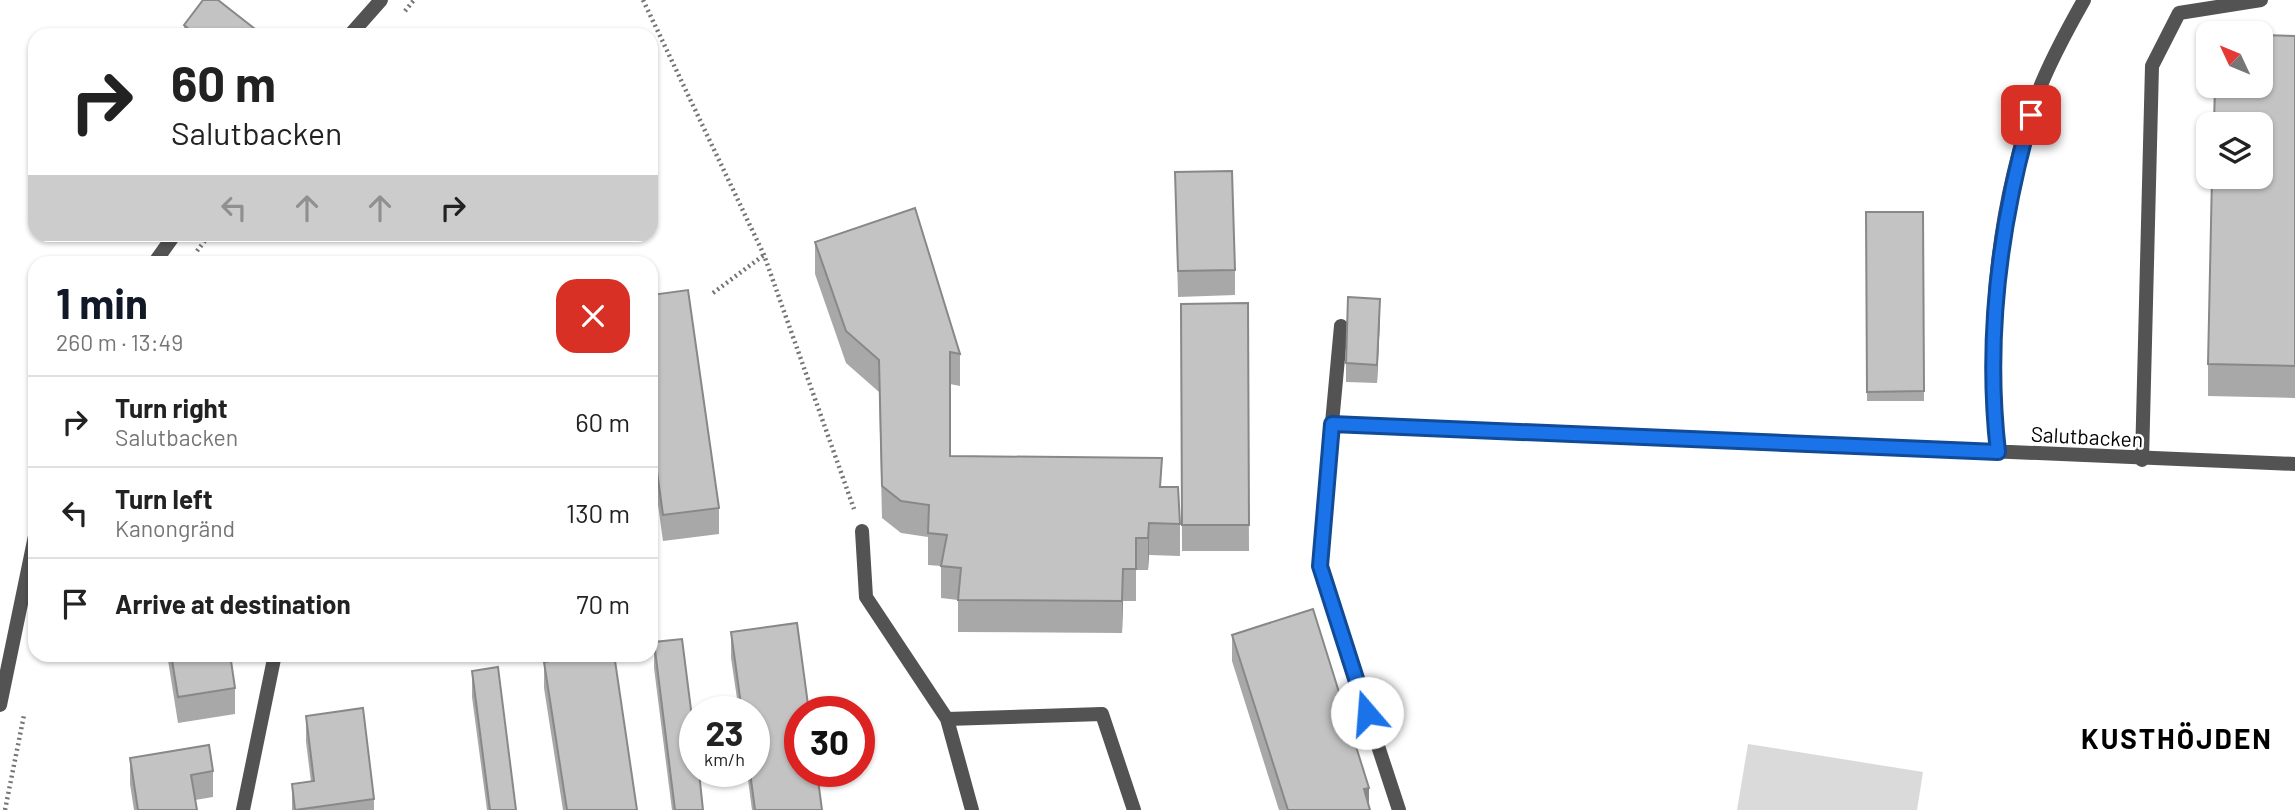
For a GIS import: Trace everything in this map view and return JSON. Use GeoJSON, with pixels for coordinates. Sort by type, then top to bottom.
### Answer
{"type":"FeatureCollection","features":[{"type":"Feature","properties":{"kind":"street"},"geometry":{"type":"LineString","coordinates":[[356,28],[381,0]]}},
{"type":"Feature","properties":{"kind":"street"},"geometry":{"type":"LineString","coordinates":[[1998,452],[1992,396],[1993,310],[2012,178],[2037,94],[2084,0]]}},
{"type":"Feature","properties":{"kind":"street"},"geometry":{"type":"LineString","coordinates":[[2141,460],[2152,66],[2179,13],[2261,0]]}},
{"type":"Feature","properties":{"kind":"street"},"geometry":{"type":"LineString","coordinates":[[1341,326],[1320,566],[1399,810]]}},
{"type":"Feature","properties":{"kind":"street","name":"Salutbacken"},"geometry":{"type":"LineString","coordinates":[[1332,424],[2141,460],[2295,464]]}},
{"type":"Feature","properties":{"kind":"street"},"geometry":{"type":"LineString","coordinates":[[862,531],[866,597],[947,719],[972,810]]}},
{"type":"Feature","properties":{"kind":"street"},"geometry":{"type":"LineString","coordinates":[[0,705],[28,570]]}},
{"type":"Feature","properties":{"kind":"street"},"geometry":{"type":"LineString","coordinates":[[243,810],[273,662]]}},
{"type":"Feature","properties":{"kind":"street"},"geometry":{"type":"LineString","coordinates":[[947,719],[1102,714],[1134,810]]}},
{"type":"Feature","properties":{"kind":"path"},"geometry":{"type":"LineString","coordinates":[[643,0],[656,28]]}},
{"type":"Feature","properties":{"kind":"path"},"geometry":{"type":"LineString","coordinates":[[658,32],[764,255],[862,531]]}},
{"type":"Feature","properties":{"kind":"path"},"geometry":{"type":"LineString","coordinates":[[713,293],[764,255]]}},
{"type":"Feature","properties":{"kind":"path"},"geometry":{"type":"LineString","coordinates":[[5,810],[26,706]]}},
{"type":"Feature","properties":{"kind":"shaded area"},"geometry":{"type":"Polygon","coordinates":[[[1748,744],[1923,772],[1917,810],[1737,810],[1748,744]]]}},
{"type":"Feature","properties":{"kind":"building"},"geometry":{"type":"Polygon","coordinates":[[[203,0],[218,0],[254,28],[188,28],[184,25],[203,0]]]}},
{"type":"Feature","properties":{"kind":"building"},"geometry":{"type":"Polygon","coordinates":[[[2273,35],[2295,36],[2295,366],[2208,364],[2212,189],[2273,189],[2273,112],[2214,112],[2215,98],[2273,98],[2273,35]]]}},
{"type":"Feature","properties":{"kind":"building"},"geometry":{"type":"Polygon","coordinates":[[[1232,171],[1235,270],[1178,271],[1175,172],[1232,171]]]}},
{"type":"Feature","properties":{"kind":"building"},"geometry":{"type":"Polygon","coordinates":[[[915,208],[960,354],[950,352],[950,456],[1162,458],[1160,487],[1178,487],[1180,524],[1149,523],[1148,538],[1136,538],[1136,569],[1123,569],[1122,601],[958,600],[961,568],[941,566],[947,535],[928,533],[929,505],[901,501],[882,486],[879,360],[846,331],[815,242],[915,208]]]}},
{"type":"Feature","properties":{"kind":"building"},"geometry":{"type":"Polygon","coordinates":[[[1866,212],[1923,212],[1924,391],[1867,392],[1866,212]]]}},
{"type":"Feature","properties":{"kind":"building"},"geometry":{"type":"Polygon","coordinates":[[[688,290],[719,508],[663,515],[658,479],[658,294],[688,290]]]}},
{"type":"Feature","properties":{"kind":"building"},"geometry":{"type":"Polygon","coordinates":[[[1348,297],[1380,299],[1377,365],[1346,363],[1348,297]]]}},
{"type":"Feature","properties":{"kind":"building"},"geometry":{"type":"Polygon","coordinates":[[[1248,303],[1249,525],[1182,525],[1181,304],[1248,303]]]}},
{"type":"Feature","properties":{"kind":"building"},"geometry":{"type":"Polygon","coordinates":[[[1313,609],[1369,788],[1364,789],[1370,810],[1288,810],[1232,635],[1313,609]]]}},
{"type":"Feature","properties":{"kind":"building"},"geometry":{"type":"Polygon","coordinates":[[[797,623],[807,696],[784,696],[784,787],[819,787],[822,810],[755,810],[752,787],[770,787],[770,696],[740,696],[731,632],[797,623]]]}},
{"type":"Feature","properties":{"kind":"building"},"geometry":{"type":"Polygon","coordinates":[[[682,639],[689,696],[679,696],[679,787],[701,787],[703,810],[675,810],[658,642],[682,639]]]}},
{"type":"Feature","properties":{"kind":"building"},"geometry":{"type":"Polygon","coordinates":[[[172,662],[231,662],[235,688],[178,697],[172,662]]]}},
{"type":"Feature","properties":{"kind":"building"},"geometry":{"type":"Polygon","coordinates":[[[544,662],[615,662],[637,810],[567,810],[544,662]]]}},
{"type":"Feature","properties":{"kind":"building"},"geometry":{"type":"Polygon","coordinates":[[[498,667],[516,810],[490,810],[472,671],[498,667]]]}},
{"type":"Feature","properties":{"kind":"building"},"geometry":{"type":"Polygon","coordinates":[[[363,708],[374,799],[295,810],[292,784],[314,781],[306,716],[363,708]]]}},
{"type":"Feature","properties":{"kind":"building"},"geometry":{"type":"Polygon","coordinates":[[[209,745],[213,771],[191,775],[197,810],[138,810],[130,758],[209,745]]]}},
{"type":"Feature","properties":{"kind":"district","name":"KUSTHÖJDEN"},"geometry":{"type":"Point","coordinates":[2177,738]}},
{"type":"Feature","properties":{"kind":"route"},"geometry":{"type":"LineString","coordinates":[[1367,713],[1320,566],[1332,424],[1998,452],[1992,396],[1993,310],[2012,178],[2031,115]]}}]}
